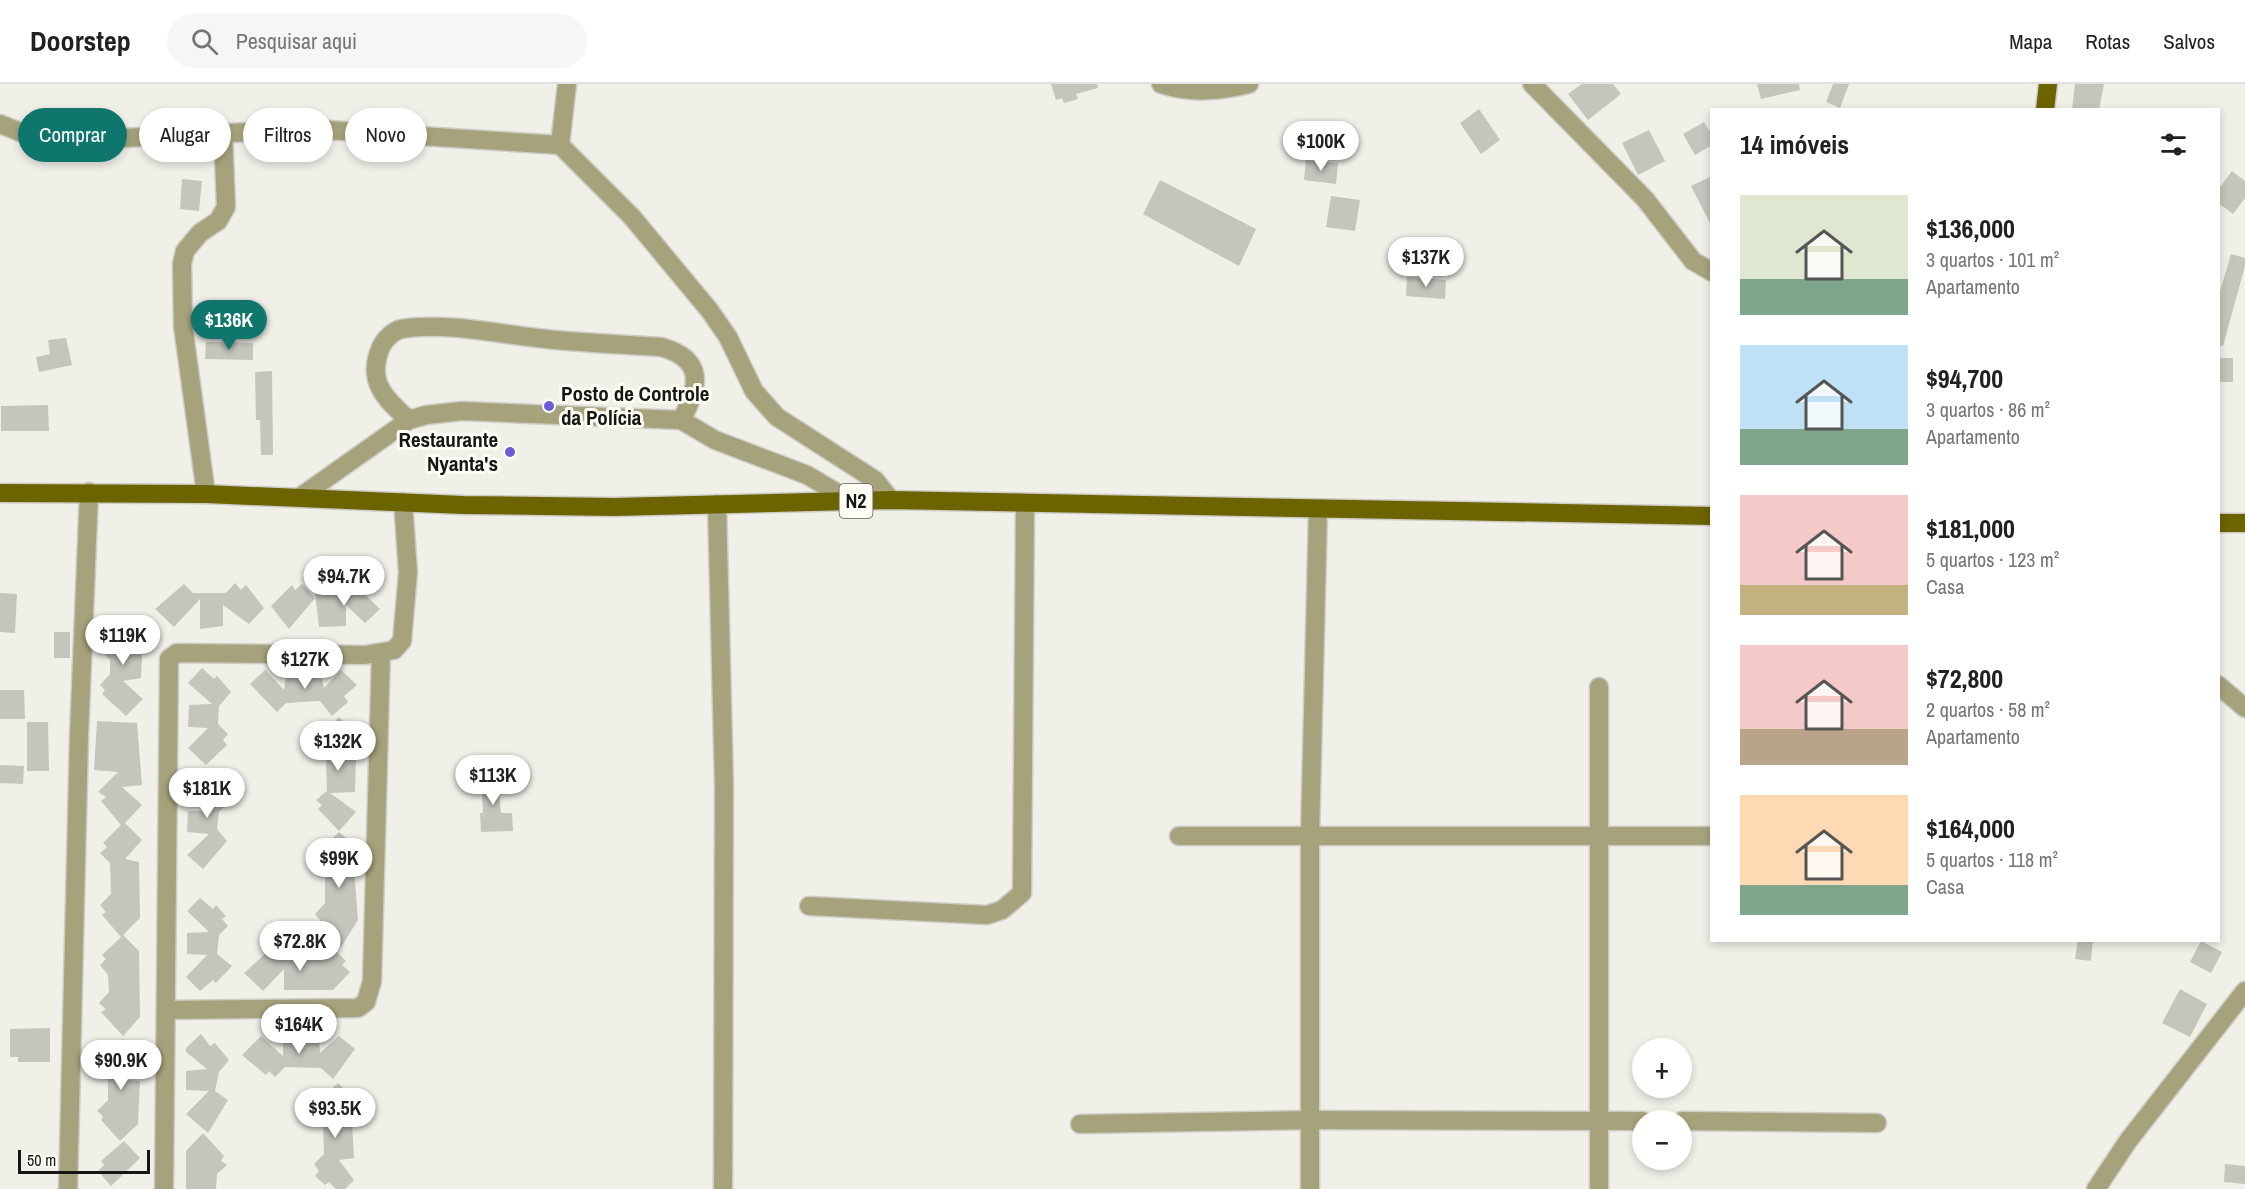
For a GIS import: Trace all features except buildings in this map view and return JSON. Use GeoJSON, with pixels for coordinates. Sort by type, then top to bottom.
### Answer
{"type":"FeatureCollection","features":[{"type":"Feature","properties":{"kind":"main road"},"geometry":{"type":"LineString","coordinates":[[2045,108],[2048,84]]}},
{"type":"Feature","properties":{"kind":"main road","name":"N2"},"geometry":{"type":"LineString","coordinates":[[0,493],[206,494],[614,507],[891,500],[1710,516]]}},
{"type":"Feature","properties":{"kind":"main road"},"geometry":{"type":"LineString","coordinates":[[2220,523],[2245,523]]}},
{"type":"Feature","properties":{"kind":"street"},"geometry":{"type":"LineString","coordinates":[[560,145],[567,84]]}},
{"type":"Feature","properties":{"kind":"street"},"geometry":{"type":"LineString","coordinates":[[1161,84],[1177,89],[1222,91],[1249,84]]}},
{"type":"Feature","properties":{"kind":"street"},"geometry":{"type":"LineString","coordinates":[[1532,84],[1645,199],[1693,261],[1710,271]]}},
{"type":"Feature","properties":{"kind":"street"},"geometry":{"type":"LineString","coordinates":[[0,124],[40,140],[139,136]]}},
{"type":"Feature","properties":{"kind":"street"},"geometry":{"type":"LineString","coordinates":[[231,131],[312,129],[560,145],[632,218],[710,311],[728,338],[754,392],[777,417],[875,480],[891,500]]}},
{"type":"Feature","properties":{"kind":"street"},"geometry":{"type":"LineString","coordinates":[[206,494],[183,326],[182,264],[185,250],[200,233],[218,221],[226,207],[224,162]]}},
{"type":"Feature","properties":{"kind":"street"},"geometry":{"type":"LineString","coordinates":[[409,420],[385,397],[376,381],[375,361],[384,342],[398,330],[446,327],[541,339],[661,347],[677,352],[690,364],[697,382],[693,399],[681,420]]}},
{"type":"Feature","properties":{"kind":"street"},"geometry":{"type":"LineString","coordinates":[[300,497],[409,420],[426,415],[462,411],[681,420],[715,440],[807,475],[851,501]]}},
{"type":"Feature","properties":{"kind":"street"},"geometry":{"type":"LineString","coordinates":[[68,1189],[79,736],[90,492]]}},
{"type":"Feature","properties":{"kind":"street"},"geometry":{"type":"LineString","coordinates":[[165,1189],[169,660],[177,654],[381,653],[394,650],[402,641],[408,572],[403,502]]}},
{"type":"Feature","properties":{"kind":"street"},"geometry":{"type":"LineString","coordinates":[[717,504],[724,785],[723,1189]]}},
{"type":"Feature","properties":{"kind":"street"},"geometry":{"type":"LineString","coordinates":[[809,906],[987,915],[1002,910],[1022,893],[1025,504]]}},
{"type":"Feature","properties":{"kind":"street"},"geometry":{"type":"LineString","coordinates":[[1310,1189],[1310,836],[1318,510]]}},
{"type":"Feature","properties":{"kind":"street"},"geometry":{"type":"LineString","coordinates":[[166,1010],[358,1008],[366,1002],[372,981],[381,653]]}},
{"type":"Feature","properties":{"kind":"street"},"geometry":{"type":"LineString","coordinates":[[1599,687],[1599,1189]]}},
{"type":"Feature","properties":{"kind":"street"},"geometry":{"type":"LineString","coordinates":[[2220,687],[2245,708]]}},
{"type":"Feature","properties":{"kind":"street"},"geometry":{"type":"LineString","coordinates":[[1179,836],[1710,836]]}},
{"type":"Feature","properties":{"kind":"street"},"geometry":{"type":"LineString","coordinates":[[2096,1189],[2128,1141],[2245,991]]}},
{"type":"Feature","properties":{"kind":"street"},"geometry":{"type":"LineString","coordinates":[[1080,1124],[1309,1120],[1632,1121]]}},
{"type":"Feature","properties":{"kind":"street"},"geometry":{"type":"LineString","coordinates":[[1692,1122],[1877,1123]]}},
{"type":"Feature","properties":{"kind":"street"},"geometry":{"type":"LineString","coordinates":[[2083,1189],[2128,1141]]}},
{"type":"Feature","properties":{"kind":"place","name":"Posto de Controle da Polícia"},"geometry":{"type":"Point","coordinates":[549,406]}},
{"type":"Feature","properties":{"kind":"place","name":"Restaurante Nyanta's"},"geometry":{"type":"Point","coordinates":[510,452]}}]}
